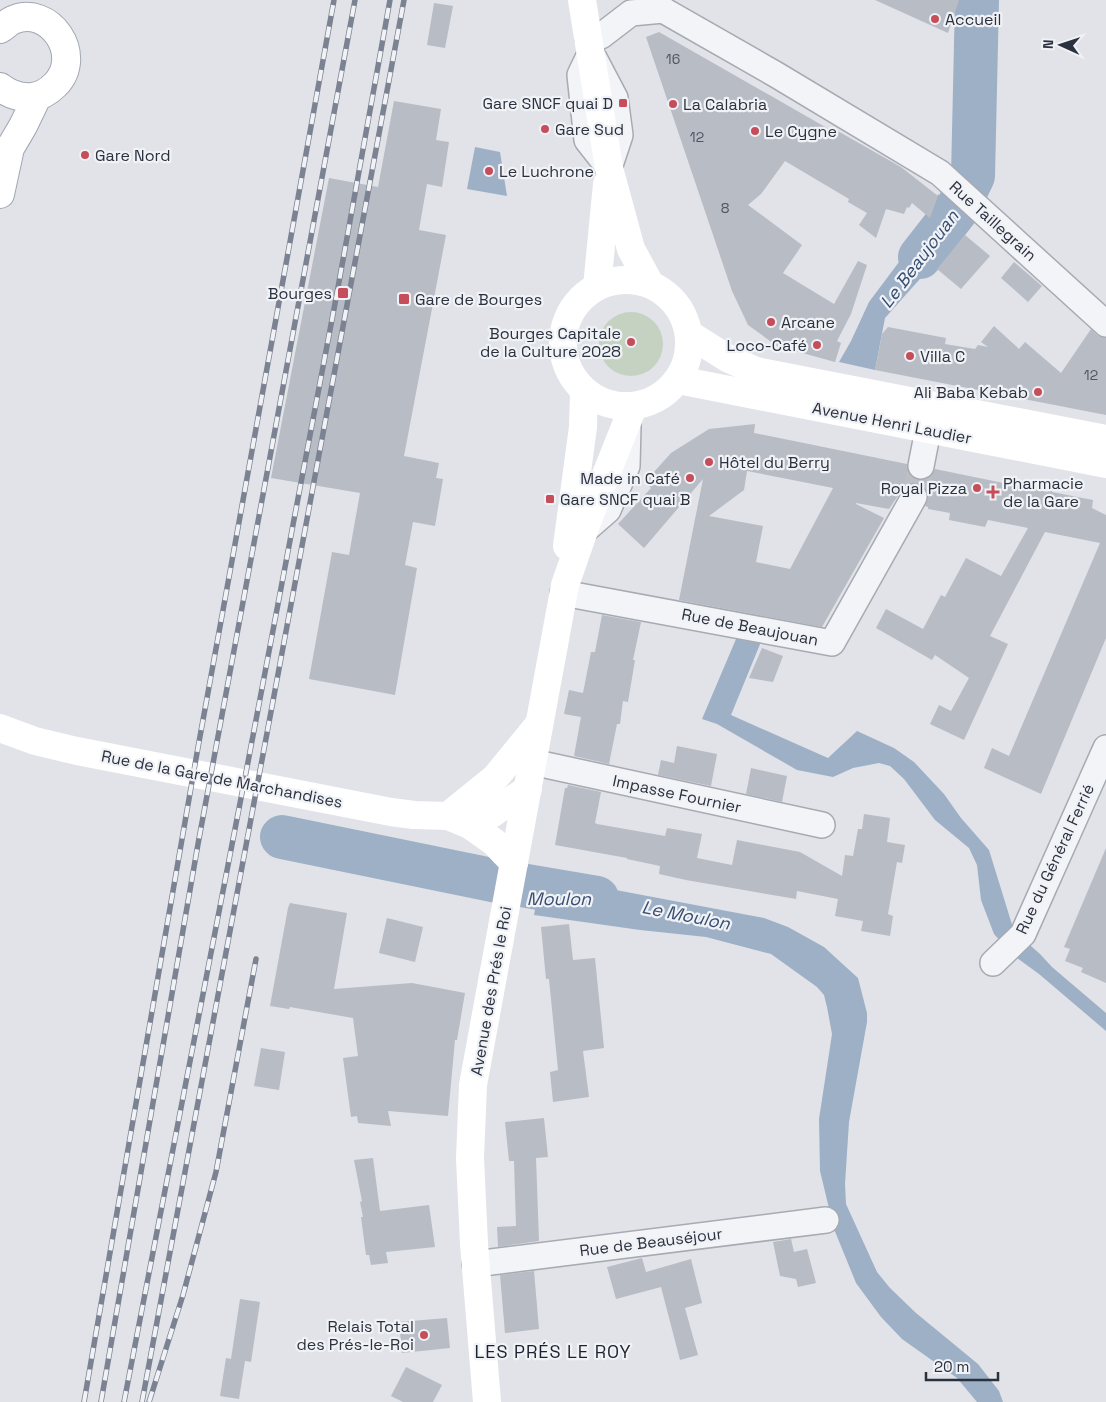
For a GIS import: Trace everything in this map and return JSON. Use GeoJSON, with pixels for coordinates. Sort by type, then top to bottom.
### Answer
{"type":"FeatureCollection","features":[{"type":"Feature","properties":{"kind":"main road"},"geometry":{"type":"LineString","coordinates":[[582,0],[609,168],[631,250],[650,284]]}},
{"type":"Feature","properties":{"kind":"main road"},"geometry":{"type":"LineString","coordinates":[[1,88],[18,96],[37,97],[49,91],[59,81],[66,67],[66,53],[62,39],[45,11],[30,18],[11,16]]}},
{"type":"Feature","properties":{"kind":"main road"},"geometry":{"type":"LineString","coordinates":[[1,88],[10,148]]}},
{"type":"Feature","properties":{"kind":"main road"},"geometry":{"type":"LineString","coordinates":[[0,194],[10,148],[24,126],[37,97]]}},
{"type":"Feature","properties":{"kind":"main road"},"geometry":{"type":"LineString","coordinates":[[597,286],[609,168]]}},
{"type":"Feature","properties":{"kind":"main road"},"geometry":{"type":"LineString","coordinates":[[614,280],[632,280],[650,284],[664,292],[676,303],[684,318],[689,334],[690,347],[687,360],[678,380],[664,394],[630,414],[599,401],[584,392],[572,378],[565,362],[562,345],[563,332],[567,319],[575,305],[586,293],[597,286],[614,280]]}},
{"type":"Feature","properties":{"kind":"main road","name":"Avenue Henri Laudier"},"geometry":{"type":"LineString","coordinates":[[689,334],[728,358],[756,371],[1106,439]]}},
{"type":"Feature","properties":{"kind":"main road","name":"Avenue Henri Laudier"},"geometry":{"type":"LineString","coordinates":[[678,380],[1106,464]]}},
{"type":"Feature","properties":{"kind":"main road","name":"Avenue des Prés le Roi"},"geometry":{"type":"LineString","coordinates":[[487,1402],[475,1264],[470,1158],[473,1084],[564,589],[576,534],[584,392]]}},
{"type":"Feature","properties":{"kind":"main road","name":"Avenue des Prés le Roi"},"geometry":{"type":"LineString","coordinates":[[576,534],[630,414]]}},
{"type":"Feature","properties":{"kind":"main road"},"geometry":{"type":"LineString","coordinates":[[514,863],[494,842],[459,820],[540,723]]}},
{"type":"Feature","properties":{"kind":"main road","name":"Rue de la Gare de Marchandises"},"geometry":{"type":"LineString","coordinates":[[0,728],[35,741],[86,753],[414,815],[459,820],[493,814],[528,789]]}},
{"type":"Feature","properties":{"kind":"street","name":"Rue Taillegrain"},"geometry":{"type":"LineString","coordinates":[[589,45],[631,14],[659,5],[940,173],[1106,324]]}},
{"type":"Feature","properties":{"kind":"street"},"geometry":{"type":"LineString","coordinates":[[921,466],[928,430]]}},
{"type":"Feature","properties":{"kind":"street","name":"Rue de Beaujouan"},"geometry":{"type":"LineString","coordinates":[[564,589],[832,643],[914,497]]}},
{"type":"Feature","properties":{"kind":"street","name":"Rue du Général Ferrié"},"geometry":{"type":"LineString","coordinates":[[998,958],[1024,934],[1106,748]]}},
{"type":"Feature","properties":{"kind":"street","name":"Impasse Fournier"},"geometry":{"type":"LineString","coordinates":[[532,762],[822,825]]}},
{"type":"Feature","properties":{"kind":"street","name":"Rue de Beauséjour"},"geometry":{"type":"LineString","coordinates":[[475,1264],[826,1220]]}},
{"type":"Feature","properties":{"kind":"green space","name":"Bourges Capitale de la Culture 2028"},"geometry":{"type":"Polygon","coordinates":[[[631,312],[643,315],[654,321],[660,332],[663,344],[660,356],[654,367],[643,373],[631,376],[619,373],[608,367],[602,356],[599,344],[602,332],[608,321],[619,315],[631,312]]]}},
{"type":"Feature","properties":{"kind":"water"},"geometry":{"type":"Polygon","coordinates":[[[971,0],[984,0],[988,190],[955,162],[971,0]]]}},
{"type":"Feature","properties":{"kind":"water"},"geometry":{"type":"Polygon","coordinates":[[[475,147],[500,152],[507,196],[467,189],[475,147]]]}},
{"type":"Feature","properties":{"kind":"water"},"geometry":{"type":"Polygon","coordinates":[[[938,194],[970,223],[885,318],[875,370],[839,362],[869,302],[929,222],[938,194]]]}},
{"type":"Feature","properties":{"kind":"water"},"geometry":{"type":"Polygon","coordinates":[[[739,632],[763,637],[731,715],[828,758],[857,731],[894,748],[914,762],[944,794],[961,818],[989,850],[1014,931],[1052,967],[1106,1013],[1106,1031],[1039,974],[1013,955],[994,934],[981,900],[977,865],[969,848],[935,820],[904,779],[890,766],[879,763],[853,768],[833,777],[797,770],[717,724],[702,719],[739,632]]]}},
{"type":"Feature","properties":{"kind":"water","name":"Moulon"},"geometry":{"type":"Polygon","coordinates":[[[542,871],[584,884],[764,918],[788,927],[824,947],[858,978],[867,1013],[867,1022],[849,1122],[845,1184],[846,1204],[877,1272],[890,1288],[916,1313],[978,1364],[999,1391],[1003,1402],[977,1402],[957,1378],[902,1339],[881,1317],[856,1283],[834,1229],[820,1171],[819,1119],[832,1034],[824,995],[817,987],[771,954],[706,937],[534,915],[542,871]]]}},
{"type":"Feature","properties":{"kind":"building","name":"Accueil"},"geometry":{"type":"Polygon","coordinates":[[[875,0],[959,0],[948,33],[875,0]]]}},
{"type":"Feature","properties":{"kind":"building"},"geometry":{"type":"Polygon","coordinates":[[[434,3],[453,6],[445,48],[427,45],[434,3]]]}},
{"type":"Feature","properties":{"kind":"building"},"geometry":{"type":"Polygon","coordinates":[[[659,32],[834,132],[836,130],[901,167],[938,196],[930,218],[912,203],[909,208],[907,207],[904,214],[886,209],[876,238],[859,225],[867,213],[848,202],[849,199],[785,161],[761,194],[748,205],[802,245],[783,273],[834,304],[858,261],[867,265],[851,314],[837,341],[841,343],[835,362],[777,346],[748,325],[732,291],[646,37],[659,32]]]}},
{"type":"Feature","properties":{"kind":"building"},"geometry":{"type":"Polygon","coordinates":[[[394,101],[441,109],[436,140],[449,142],[442,187],[427,184],[419,230],[446,235],[404,456],[439,463],[436,478],[443,479],[435,526],[413,522],[405,565],[417,568],[395,695],[309,679],[332,552],[349,555],[360,493],[271,478],[329,178],[378,187],[394,101]]]}},
{"type":"Feature","properties":{"kind":"building"},"geometry":{"type":"Polygon","coordinates":[[[965,235],[990,256],[961,289],[937,269],[965,235]]]}},
{"type":"Feature","properties":{"kind":"building"},"geometry":{"type":"Polygon","coordinates":[[[1014,262],[1042,286],[1028,302],[1001,278],[1014,262]]]}},
{"type":"Feature","properties":{"kind":"building"},"geometry":{"type":"Polygon","coordinates":[[[994,326],[1019,349],[1025,342],[1061,373],[1091,329],[1097,335],[1106,338],[1106,415],[875,370],[882,334],[888,327],[946,338],[945,344],[975,349],[978,345],[988,347],[981,342],[994,326]]]}},
{"type":"Feature","properties":{"kind":"building"},"geometry":{"type":"Polygon","coordinates":[[[755,424],[754,433],[907,464],[911,476],[918,480],[931,476],[935,469],[1048,492],[1049,489],[1052,492],[1093,500],[1092,508],[1106,515],[1106,638],[1041,794],[984,768],[992,748],[1009,756],[1100,543],[1045,532],[990,636],[1008,644],[964,740],[930,724],[939,705],[951,711],[969,678],[935,655],[932,660],[876,628],[886,609],[923,629],[941,595],[945,597],[966,558],[1001,576],[1028,528],[988,520],[985,527],[949,520],[950,513],[928,509],[925,506],[928,497],[927,490],[921,485],[907,484],[889,509],[856,503],[884,518],[822,627],[679,600],[703,479],[644,548],[618,524],[651,488],[645,482],[671,453],[709,429],[755,424]],[[747,471],[744,490],[709,516],[763,526],[756,562],[790,569],[833,488],[747,471]]]}},
{"type":"Feature","properties":{"kind":"building"},"geometry":{"type":"Polygon","coordinates":[[[602,615],[641,622],[633,660],[635,660],[628,702],[623,701],[620,724],[617,724],[609,764],[574,756],[581,717],[564,714],[569,690],[583,693],[591,652],[595,652],[602,615]]]}},
{"type":"Feature","properties":{"kind":"building"},"geometry":{"type":"Polygon","coordinates":[[[762,648],[783,656],[773,682],[749,678],[762,648]]]}},
{"type":"Feature","properties":{"kind":"building"},"geometry":{"type":"Polygon","coordinates":[[[677,746],[717,754],[711,786],[658,775],[661,760],[674,763],[677,746]]]}},
{"type":"Feature","properties":{"kind":"building"},"geometry":{"type":"Polygon","coordinates":[[[751,768],[787,776],[782,802],[746,794],[751,768]]]}},
{"type":"Feature","properties":{"kind":"building"},"geometry":{"type":"Polygon","coordinates":[[[568,785],[601,792],[595,823],[597,824],[665,836],[667,828],[702,834],[697,858],[732,865],[737,840],[800,852],[842,876],[845,855],[853,856],[858,829],[862,829],[864,814],[890,818],[887,842],[905,845],[902,863],[897,862],[888,914],[893,916],[890,936],[861,931],[863,921],[835,916],[838,899],[797,891],[796,899],[686,880],[659,874],[660,866],[555,845],[565,788],[568,785]]]}},
{"type":"Feature","properties":{"kind":"building"},"geometry":{"type":"Polygon","coordinates":[[[1106,848],[1106,983],[1081,972],[1083,968],[1065,961],[1070,949],[1064,947],[1106,848]]]}},
{"type":"Feature","properties":{"kind":"building"},"geometry":{"type":"Polygon","coordinates":[[[290,903],[347,913],[334,989],[412,983],[465,993],[457,1040],[455,1040],[448,1116],[388,1111],[391,1126],[358,1123],[357,1116],[351,1117],[343,1058],[358,1056],[353,1018],[290,1007],[289,1009],[270,1006],[290,903]]]}},
{"type":"Feature","properties":{"kind":"building"},"geometry":{"type":"Polygon","coordinates":[[[387,918],[423,927],[415,962],[379,953],[387,918]]]}},
{"type":"Feature","properties":{"kind":"building"},"geometry":{"type":"Polygon","coordinates":[[[569,924],[573,960],[595,958],[604,1048],[583,1051],[589,1097],[553,1102],[550,1072],[558,1070],[549,979],[546,979],[541,927],[569,924]]]}},
{"type":"Feature","properties":{"kind":"building"},"geometry":{"type":"Polygon","coordinates":[[[261,1048],[285,1052],[279,1090],[254,1086],[261,1048]]]}},
{"type":"Feature","properties":{"kind":"building"},"geometry":{"type":"Polygon","coordinates":[[[544,1118],[548,1157],[536,1158],[539,1241],[498,1247],[497,1227],[516,1226],[514,1161],[509,1161],[505,1122],[544,1118]]]}},
{"type":"Feature","properties":{"kind":"building"},"geometry":{"type":"Polygon","coordinates":[[[373,1158],[380,1211],[429,1205],[435,1247],[386,1252],[388,1263],[371,1265],[369,1255],[366,1255],[361,1217],[363,1217],[360,1202],[362,1201],[354,1160],[373,1158]]]}},
{"type":"Feature","properties":{"kind":"building"},"geometry":{"type":"Polygon","coordinates":[[[791,1239],[794,1252],[807,1249],[816,1283],[798,1287],[796,1279],[780,1276],[773,1242],[791,1239]]]}},
{"type":"Feature","properties":{"kind":"building"},"geometry":{"type":"Polygon","coordinates":[[[642,1258],[646,1272],[691,1259],[702,1303],[685,1308],[698,1355],[680,1360],[661,1287],[616,1299],[607,1267],[642,1258]]]}},
{"type":"Feature","properties":{"kind":"building"},"geometry":{"type":"Polygon","coordinates":[[[534,1271],[539,1329],[505,1333],[500,1275],[534,1271]]]}},
{"type":"Feature","properties":{"kind":"building"},"geometry":{"type":"Polygon","coordinates":[[[240,1299],[260,1302],[251,1362],[240,1360],[245,1361],[239,1399],[220,1396],[226,1358],[231,1359],[240,1299]]]}},
{"type":"Feature","properties":{"kind":"building","name":"Relais Total des Prés-le-Roi"},"geometry":{"type":"Polygon","coordinates":[[[447,1318],[450,1348],[402,1353],[399,1322],[447,1318]]]}},
{"type":"Feature","properties":{"kind":"building"},"geometry":{"type":"Polygon","coordinates":[[[406,1367],[442,1385],[433,1402],[403,1402],[391,1396],[406,1367]]]}},
{"type":"Feature","properties":{"kind":"waterway","name":"Le Beaujouan"},"geometry":{"type":"LineString","coordinates":[[920,257],[956,211],[973,176],[977,0]]}},
{"type":"Feature","properties":{"kind":"waterway","name":"Le Moulon"},"geometry":{"type":"LineString","coordinates":[[282,837],[492,880],[597,898]]}},
{"type":"Feature","properties":{"kind":"tunnel"},"geometry":{"type":"LineString","coordinates":[[914,497],[921,466]]}},
{"type":"Feature","properties":{"kind":"railway"},"geometry":{"type":"LineString","coordinates":[[84,1402],[197,753],[334,0]]}},
{"type":"Feature","properties":{"kind":"railway"},"geometry":{"type":"LineString","coordinates":[[101,1402],[198,844],[355,0]]}},
{"type":"Feature","properties":{"kind":"railway"},"geometry":{"type":"LineString","coordinates":[[124,1402],[337,293],[390,0]]}},
{"type":"Feature","properties":{"kind":"railway"},"geometry":{"type":"LineString","coordinates":[[142,1402],[404,0]]}},
{"type":"Feature","properties":{"kind":"railway"},"geometry":{"type":"LineString","coordinates":[[149,1402],[183,1295],[216,1172],[256,959]]}},
{"type":"Feature","properties":{"kind":"place","name":"Accueil"},"geometry":{"type":"Point","coordinates":[935,19]}},
{"type":"Feature","properties":{"kind":"place","name":"Gare SNCF quai D"},"geometry":{"type":"Point","coordinates":[623,103]}},
{"type":"Feature","properties":{"kind":"place","name":"La Calabria"},"geometry":{"type":"Point","coordinates":[673,104]}},
{"type":"Feature","properties":{"kind":"place","name":"Gare Sud"},"geometry":{"type":"Point","coordinates":[545,129]}},
{"type":"Feature","properties":{"kind":"place","name":"Le Cygne"},"geometry":{"type":"Point","coordinates":[755,131]}},
{"type":"Feature","properties":{"kind":"place","name":"Gare Nord"},"geometry":{"type":"Point","coordinates":[85,155]}},
{"type":"Feature","properties":{"kind":"place","name":"Le Luchrone"},"geometry":{"type":"Point","coordinates":[489,171]}},
{"type":"Feature","properties":{"kind":"place","name":"Bourges"},"geometry":{"type":"Point","coordinates":[343,293]}},
{"type":"Feature","properties":{"kind":"place","name":"Gare de Bourges"},"geometry":{"type":"Point","coordinates":[404,299]}},
{"type":"Feature","properties":{"kind":"place","name":"Arcane"},"geometry":{"type":"Point","coordinates":[771,322]}},
{"type":"Feature","properties":{"kind":"place","name":"Bourges Capitale de la Culture 2028"},"geometry":{"type":"Point","coordinates":[631,342]}},
{"type":"Feature","properties":{"kind":"place","name":"Loco-Café"},"geometry":{"type":"Point","coordinates":[817,345]}},
{"type":"Feature","properties":{"kind":"place","name":"Villa C"},"geometry":{"type":"Point","coordinates":[910,356]}},
{"type":"Feature","properties":{"kind":"place","name":"Ali Baba Kebab"},"geometry":{"type":"Point","coordinates":[1038,392]}},
{"type":"Feature","properties":{"kind":"place","name":"Hôtel du Berry"},"geometry":{"type":"Point","coordinates":[709,462]}},
{"type":"Feature","properties":{"kind":"place","name":"Made in Café"},"geometry":{"type":"Point","coordinates":[690,478]}},
{"type":"Feature","properties":{"kind":"place","name":"Royal Pizza"},"geometry":{"type":"Point","coordinates":[977,488]}},
{"type":"Feature","properties":{"kind":"place","name":"Pharmacie de la Gare"},"geometry":{"type":"Point","coordinates":[993,492]}},
{"type":"Feature","properties":{"kind":"place","name":"Gare SNCF quai B"},"geometry":{"type":"Point","coordinates":[550,499]}},
{"type":"Feature","properties":{"kind":"place","name":"Relais Total des Prés-le-Roi"},"geometry":{"type":"Point","coordinates":[424,1335]}},
{"type":"Feature","properties":{"kind":"district","name":"LES PRÉS LE ROY"},"geometry":{"type":"Point","coordinates":[553,1351]}}]}
